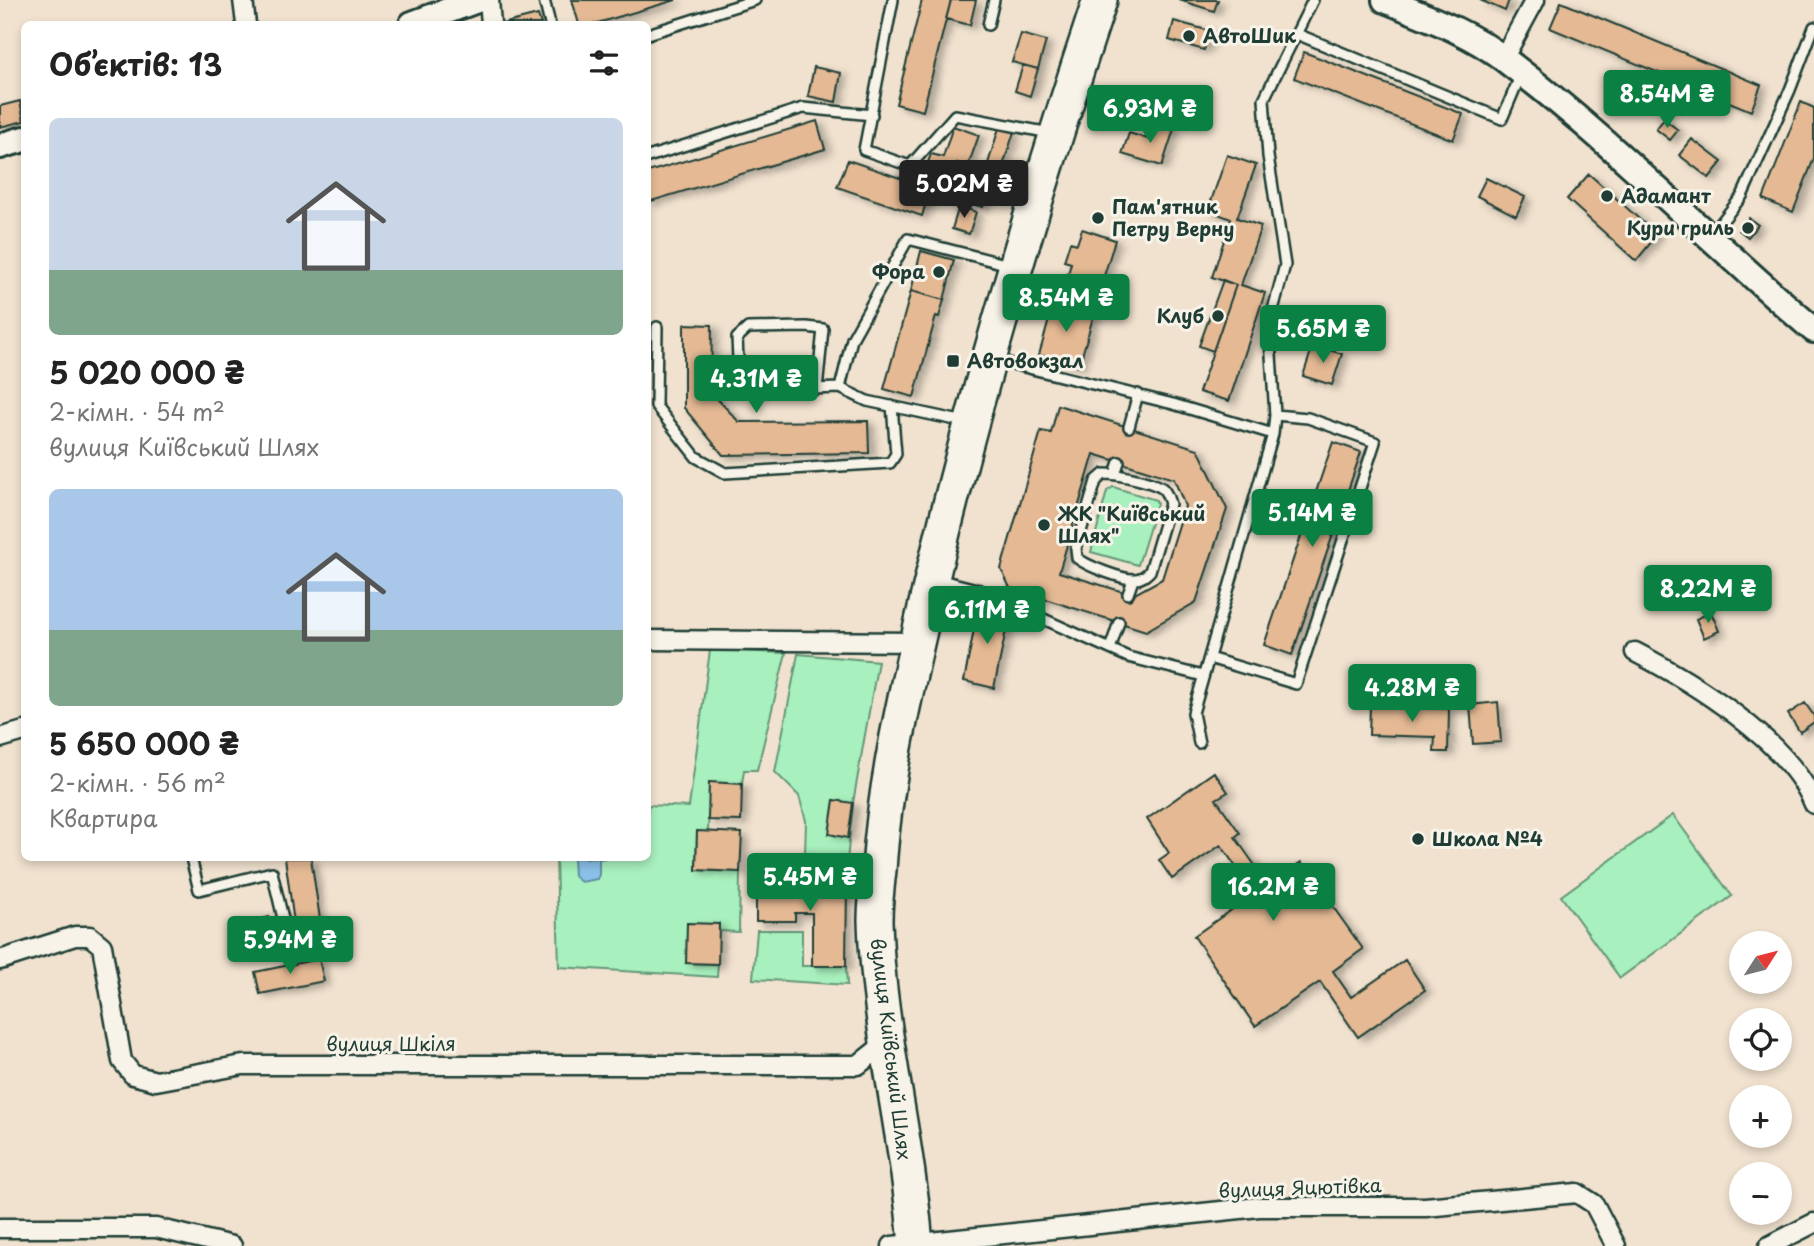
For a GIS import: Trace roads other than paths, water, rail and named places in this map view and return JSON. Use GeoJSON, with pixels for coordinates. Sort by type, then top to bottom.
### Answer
{"type":"FeatureCollection","features":[{"type":"Feature","properties":{"kind":"highway","name":"вулиця Київський Шлях"},"geometry":{"type":"LineString","coordinates":[[908,1245],[882,1010],[875,919],[881,835],[917,642],[970,423],[1014,267],[1100,0]]}},
{"type":"Feature","properties":{"kind":"main road"},"geometry":{"type":"LineString","coordinates":[[420,21],[477,0]]}},
{"type":"Feature","properties":{"kind":"main road"},"geometry":{"type":"LineString","coordinates":[[1385,0],[1450,27],[1512,66],[1604,139],[1814,330]]}},
{"type":"Feature","properties":{"kind":"main road"},"geometry":{"type":"LineString","coordinates":[[0,146],[21,140]]}},
{"type":"Feature","properties":{"kind":"street"},"geometry":{"type":"LineString","coordinates":[[243,0],[246,21]]}},
{"type":"Feature","properties":{"kind":"street"},"geometry":{"type":"LineString","coordinates":[[489,0],[491,21]]}},
{"type":"Feature","properties":{"kind":"street"},"geometry":{"type":"LineString","coordinates":[[1512,66],[1535,0]]}},
{"type":"Feature","properties":{"kind":"street"},"geometry":{"type":"LineString","coordinates":[[651,640],[917,642]]}},
{"type":"Feature","properties":{"kind":"street"},"geometry":{"type":"LineString","coordinates":[[1635,652],[1673,672],[1730,711],[1776,749],[1809,791],[1814,804]]}},
{"type":"Feature","properties":{"kind":"street"},"geometry":{"type":"LineString","coordinates":[[0,737],[21,732]]}},
{"type":"Feature","properties":{"kind":"street","name":"вулиця Шкіля"},"geometry":{"type":"LineString","coordinates":[[0,960],[75,936],[90,936],[102,946],[122,1060],[133,1075],[156,1081],[243,1065],[858,1065],[887,1042]]}},
{"type":"Feature","properties":{"kind":"street","name":"вулиця Яцютівка"},"geometry":{"type":"LineString","coordinates":[[908,1245],[1259,1207],[1425,1207],[1577,1193],[1594,1204],[1616,1246]]}},
{"type":"Feature","properties":{"kind":"street"},"geometry":{"type":"LineString","coordinates":[[1769,1246],[1814,1223]]}},
{"type":"Feature","properties":{"kind":"street"},"geometry":{"type":"LineString","coordinates":[[0,1227],[156,1228],[232,1246]]}},
{"type":"Feature","properties":{"kind":"lane"},"geometry":{"type":"LineString","coordinates":[[544,0],[549,21]]}},
{"type":"Feature","properties":{"kind":"lane"},"geometry":{"type":"LineString","coordinates":[[651,33],[755,0]]}},
{"type":"Feature","properties":{"kind":"lane"},"geometry":{"type":"LineString","coordinates":[[893,0],[864,150],[910,166],[956,115],[1055,134]]}},
{"type":"Feature","properties":{"kind":"lane"},"geometry":{"type":"LineString","coordinates":[[988,25],[994,0]]}},
{"type":"Feature","properties":{"kind":"lane"},"geometry":{"type":"LineString","coordinates":[[1199,743],[1193,713],[1273,433],[1275,415],[1269,325],[1285,265],[1268,156],[1264,99],[1313,0]]}},
{"type":"Feature","properties":{"kind":"lane"},"geometry":{"type":"LineString","coordinates":[[1710,237],[1742,196],[1790,90],[1814,27]]}},
{"type":"Feature","properties":{"kind":"lane"},"geometry":{"type":"LineString","coordinates":[[1297,34],[1502,119],[1512,66]]}},
{"type":"Feature","properties":{"kind":"lane"},"geometry":{"type":"LineString","coordinates":[[651,155],[803,108],[872,115]]}},
{"type":"Feature","properties":{"kind":"lane"},"geometry":{"type":"LineString","coordinates":[[840,388],[852,339],[908,239],[1014,267]]}},
{"type":"Feature","properties":{"kind":"lane"},"geometry":{"type":"LineString","coordinates":[[657,327],[656,407],[696,457],[725,473],[890,463],[896,454],[892,406]]}},
{"type":"Feature","properties":{"kind":"lane"},"geometry":{"type":"LineString","coordinates":[[817,389],[822,329],[748,328],[737,338],[739,380],[751,391],[817,389],[840,388],[867,401],[970,423]]}},
{"type":"Feature","properties":{"kind":"lane"},"geometry":{"type":"LineString","coordinates":[[988,358],[1138,394],[1273,433]]}},
{"type":"Feature","properties":{"kind":"lane"},"geometry":{"type":"LineString","coordinates":[[1129,427],[1138,394]]}},
{"type":"Feature","properties":{"kind":"lane"},"geometry":{"type":"LineString","coordinates":[[1209,658],[1296,684],[1375,442],[1308,418],[1275,415]]}},
{"type":"Feature","properties":{"kind":"lane"},"geometry":{"type":"LineString","coordinates":[[1115,474],[1119,462]]}},
{"type":"Feature","properties":{"kind":"lane"},"geometry":{"type":"LineString","coordinates":[[1104,474],[1115,474],[1161,487],[1168,494],[1170,504],[1150,571],[1144,577],[1133,580],[1086,565],[1077,558],[1076,548],[1096,481],[1104,474]]}},
{"type":"Feature","properties":{"kind":"lane"},"geometry":{"type":"LineString","coordinates":[[932,578],[977,589],[1128,657],[1203,676]]}},
{"type":"Feature","properties":{"kind":"lane"},"geometry":{"type":"LineString","coordinates":[[1128,594],[1133,580]]}},
{"type":"Feature","properties":{"kind":"lane"},"geometry":{"type":"LineString","coordinates":[[1110,649],[1119,622]]}},
{"type":"Feature","properties":{"kind":"lane"},"geometry":{"type":"LineString","coordinates":[[192,861],[199,890],[272,872],[290,948]]}},
{"type":"Feature","properties":{"kind":"water"},"geometry":{"type":"Polygon","coordinates":[[[573,861],[599,861],[597,879],[581,882],[574,876],[573,861]]]}},
{"type":"Feature","properties":{"kind":"place","name":"АвтоШик"},"geometry":{"type":"Point","coordinates":[1189,36]}},
{"type":"Feature","properties":{"kind":"place","name":"Адамант"},"geometry":{"type":"Point","coordinates":[1607,196]}},
{"type":"Feature","properties":{"kind":"place","name":"Пам'ятник Петру Верну"},"geometry":{"type":"Point","coordinates":[1098,218]}},
{"type":"Feature","properties":{"kind":"place","name":"Кури гриль"},"geometry":{"type":"Point","coordinates":[1748,228]}},
{"type":"Feature","properties":{"kind":"place","name":"Фора"},"geometry":{"type":"Point","coordinates":[939,272]}},
{"type":"Feature","properties":{"kind":"place","name":"Клуб"},"geometry":{"type":"Point","coordinates":[1218,316]}},
{"type":"Feature","properties":{"kind":"place","name":"Автовокзал"},"geometry":{"type":"Point","coordinates":[953,361]}},
{"type":"Feature","properties":{"kind":"place","name":"ЖК \"Київський Шлях\""},"geometry":{"type":"Point","coordinates":[1044,525]}},
{"type":"Feature","properties":{"kind":"place","name":"Школа №4"},"geometry":{"type":"Point","coordinates":[1418,839]}}]}
